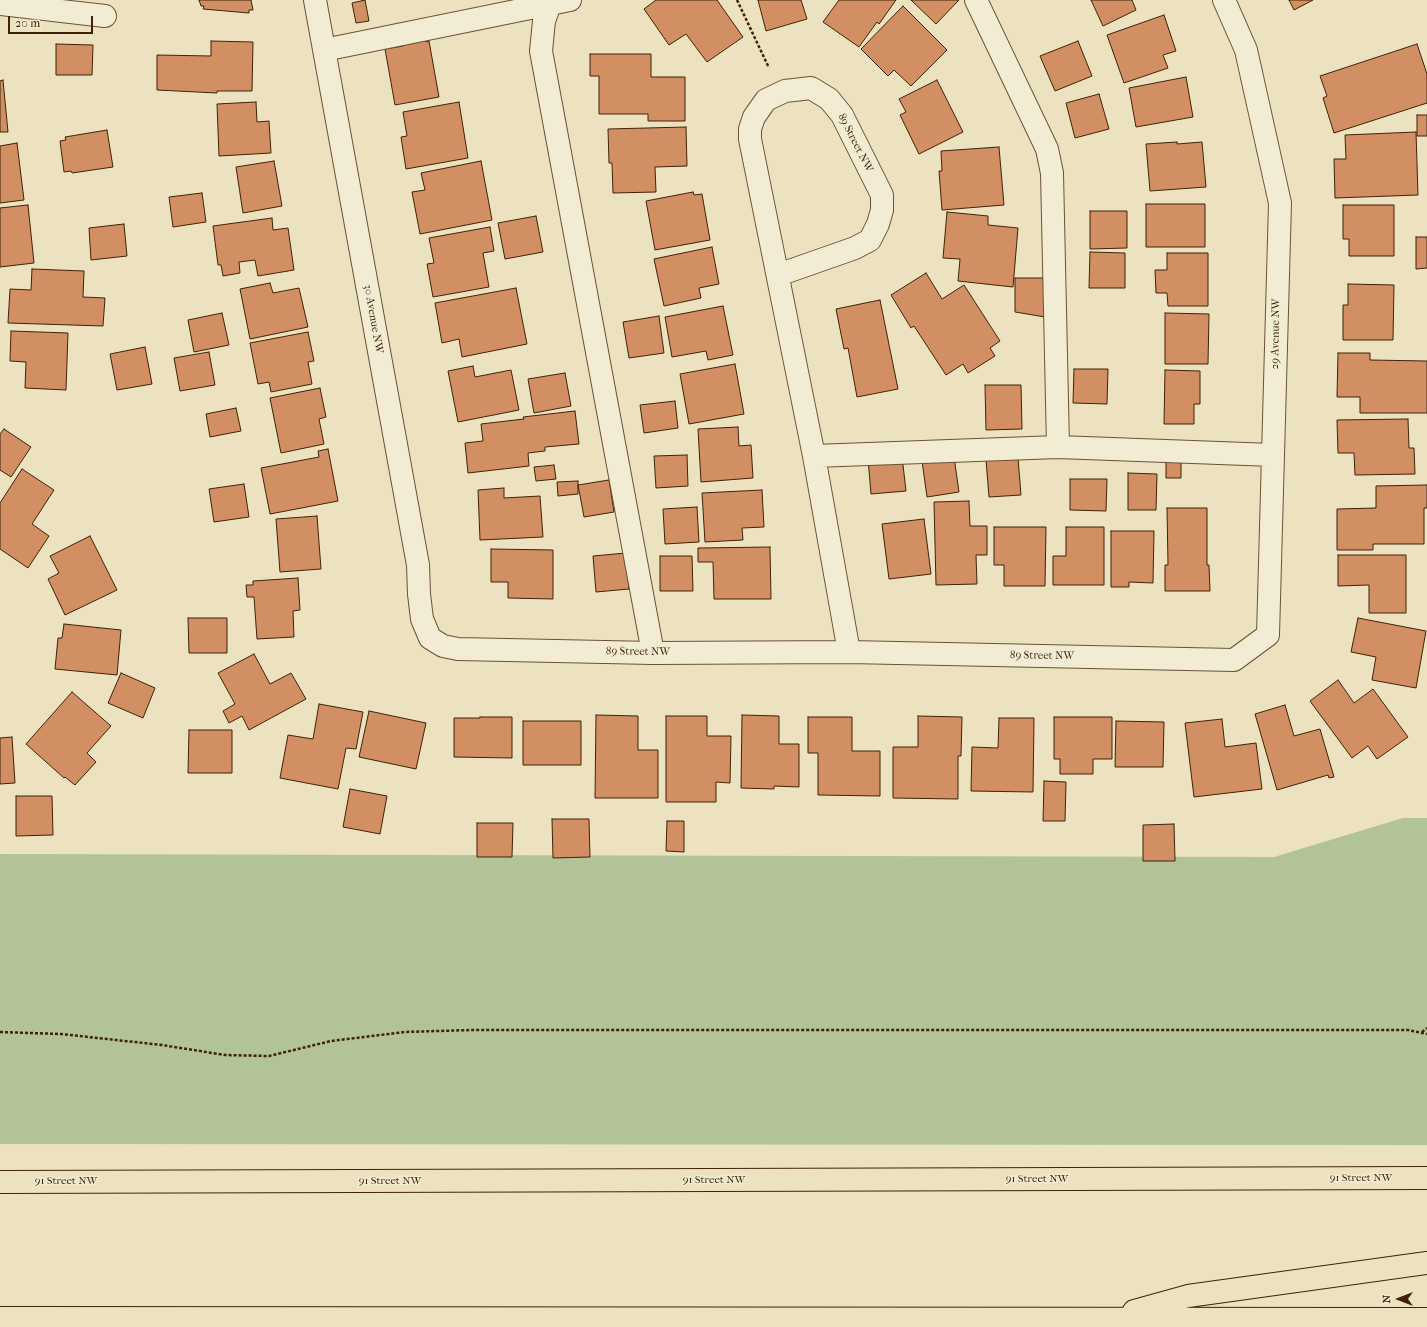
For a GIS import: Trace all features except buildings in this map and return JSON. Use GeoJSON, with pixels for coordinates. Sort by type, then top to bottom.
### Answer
{"type":"FeatureCollection","features":[{"type":"Feature","properties":{"kind":"main road","name":"91 Street NW"},"geometry":{"type":"LineString","coordinates":[[0,1182],[1427,1178]]}},
{"type":"Feature","properties":{"kind":"main road"},"geometry":{"type":"LineString","coordinates":[[1108,1318],[1188,1296],[1427,1263]]}},
{"type":"Feature","properties":{"kind":"main road"},"geometry":{"type":"LineString","coordinates":[[0,1318],[1427,1319]]}},
{"type":"Feature","properties":{"kind":"main road"},"geometry":{"type":"LineString","coordinates":[[1363,1319],[1396,1327]]}},
{"type":"Feature","properties":{"kind":"street","name":"30 Avenue NW"},"geometry":{"type":"LineString","coordinates":[[315,0],[418,565],[418,594],[422,619],[430,638]]}},
{"type":"Feature","properties":{"kind":"street"},"geometry":{"type":"LineString","coordinates":[[976,0],[1048,149],[1052,173],[1058,447]]}},
{"type":"Feature","properties":{"kind":"street","name":"29 Avenue NW"},"geometry":{"type":"LineString","coordinates":[[1224,0],[1246,50],[1280,203],[1268,635],[1234,660]]}},
{"type":"Feature","properties":{"kind":"street"},"geometry":{"type":"LineString","coordinates":[[324,50],[560,2]]}},
{"type":"Feature","properties":{"kind":"street"},"geometry":{"type":"LineString","coordinates":[[560,2],[544,21],[541,51],[653,653]]}},
{"type":"Feature","properties":{"kind":"street"},"geometry":{"type":"LineString","coordinates":[[0,4],[104,16]]}},
{"type":"Feature","properties":{"kind":"street","name":"89 Street NW"},"geometry":{"type":"LineString","coordinates":[[778,275],[855,248],[870,240],[878,224],[882,210],[882,195],[842,115],[828,99],[811,88],[785,91],[766,100],[754,117],[750,129],[750,139],[814,456],[849,652]]}},
{"type":"Feature","properties":{"kind":"street"},"geometry":{"type":"LineString","coordinates":[[814,456],[1058,447],[1273,454]]}},
{"type":"Feature","properties":{"kind":"street","name":"89 Street NW"},"geometry":{"type":"LineString","coordinates":[[430,638],[444,646],[458,649],[653,653],[849,652],[1234,660]]}},
{"type":"Feature","properties":{"kind":"path"},"geometry":{"type":"LineString","coordinates":[[737,0],[769,68]]}},
{"type":"Feature","properties":{"kind":"path"},"geometry":{"type":"LineString","coordinates":[[1422,1033],[1427,1028]]}},
{"type":"Feature","properties":{"kind":"path"},"geometry":{"type":"LineString","coordinates":[[0,1032],[61,1034],[162,1045],[225,1055],[269,1056],[331,1041],[405,1032],[1408,1030],[1427,1034]]}},
{"type":"Feature","properties":{"kind":"green space"},"geometry":{"type":"Polygon","coordinates":[[[1403,818],[1427,818],[1427,1145],[0,1144],[0,854],[1274,857],[1403,818]]]}}]}
